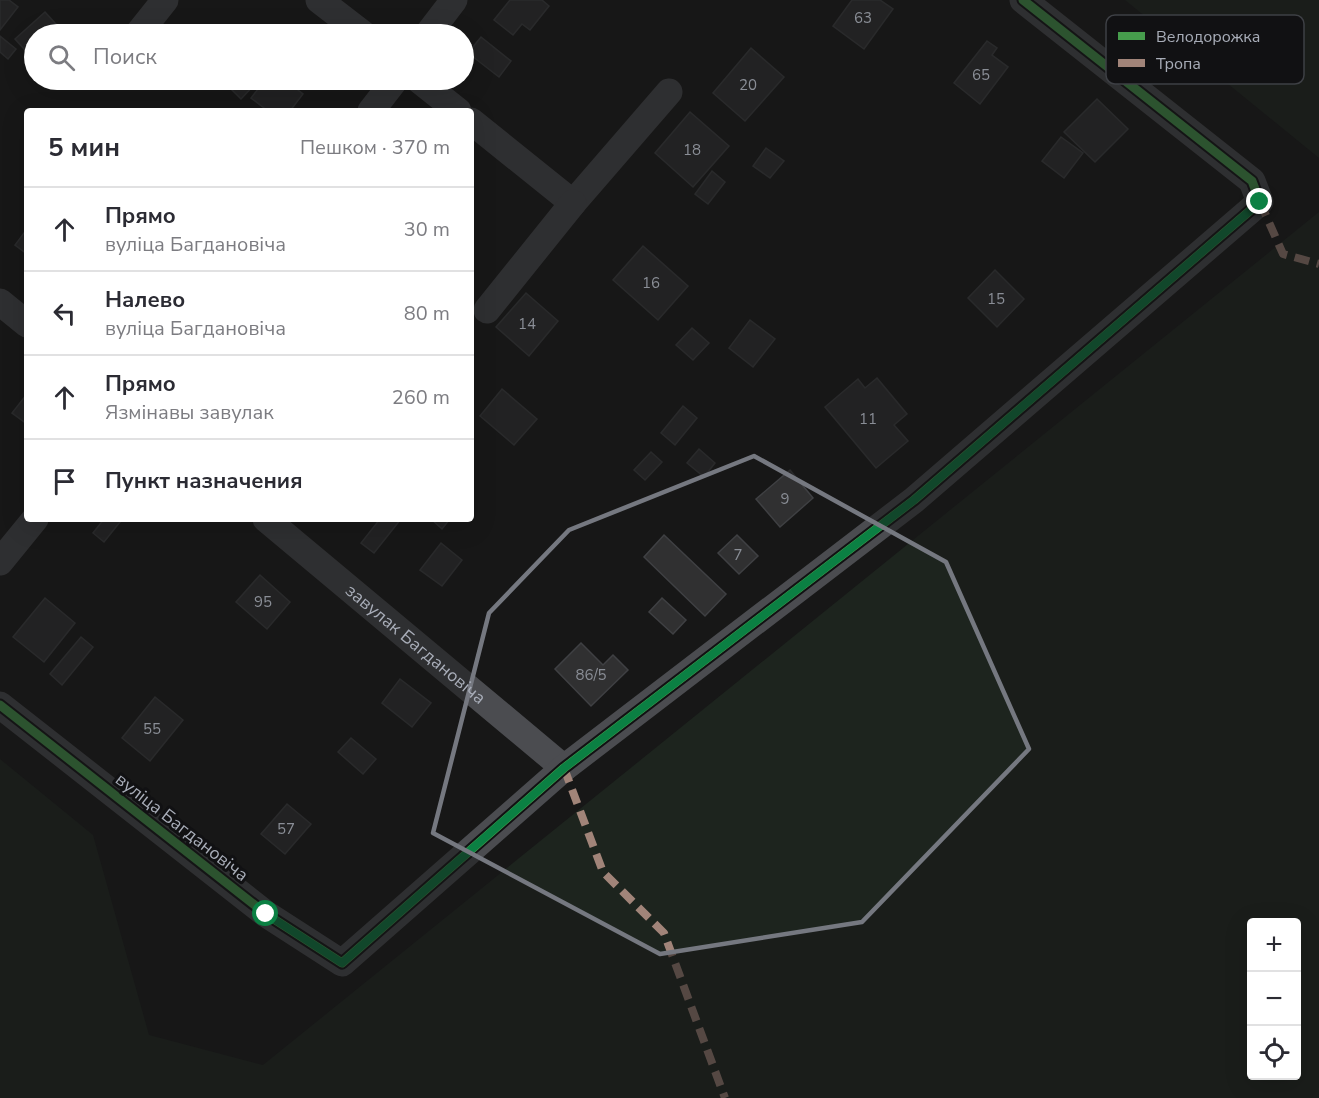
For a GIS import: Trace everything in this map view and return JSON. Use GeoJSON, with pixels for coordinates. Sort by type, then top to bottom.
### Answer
{"type":"FeatureCollection","features":[{"type":"Feature","properties":{"kind":"street"},"geometry":{"type":"LineString","coordinates":[[146,24],[165,0]]}},
{"type":"Feature","properties":{"kind":"street"},"geometry":{"type":"LineString","coordinates":[[320,0],[350,24]]}},
{"type":"Feature","properties":{"kind":"street"},"geometry":{"type":"LineString","coordinates":[[436,24],[454,0]]}},
{"type":"Feature","properties":{"kind":"street"},"geometry":{"type":"LineString","coordinates":[[1023,0],[1106,66]]}},
{"type":"Feature","properties":{"kind":"street"},"geometry":{"type":"LineString","coordinates":[[564,768],[914,500],[1260,202],[1252,181],[1129,84]]}},
{"type":"Feature","properties":{"kind":"street"},"geometry":{"type":"LineString","coordinates":[[373,108],[387,90]]}},
{"type":"Feature","properties":{"kind":"street"},"geometry":{"type":"LineString","coordinates":[[432,90],[455,108]]}},
{"type":"Feature","properties":{"kind":"street"},"geometry":{"type":"LineString","coordinates":[[487,310],[573,203],[669,92]]}},
{"type":"Feature","properties":{"kind":"street"},"geometry":{"type":"LineString","coordinates":[[474,123],[573,203]]}},
{"type":"Feature","properties":{"kind":"street"},"geometry":{"type":"LineString","coordinates":[[0,302],[24,322]]}},
{"type":"Feature","properties":{"kind":"street"},"geometry":{"type":"LineString","coordinates":[[0,562],[33,522]]}},
{"type":"Feature","properties":{"kind":"street","name":"завулак Багдановіча"},"geometry":{"type":"LineString","coordinates":[[270,522],[564,768]]}},
{"type":"Feature","properties":{"kind":"street","name":"вуліца Багдановіча"},"geometry":{"type":"LineString","coordinates":[[0,705],[266,914],[342,963],[564,768]]}},
{"type":"Feature","properties":{"kind":"highlighted area"},"geometry":{"type":"Polygon","coordinates":[[[754,456],[946,562],[1029,749],[862,922],[660,954],[433,833],[489,613],[569,530],[754,456]]]}},
{"type":"Feature","properties":{"kind":"shaded area"},"geometry":{"type":"Polygon","coordinates":[[[1125,0],[1319,0],[1319,158],[1228,84],[1304,84],[1304,15],[1143,15],[1125,0]]]}},
{"type":"Feature","properties":{"kind":"shaded area"},"geometry":{"type":"Polygon","coordinates":[[[1319,212],[1319,1098],[0,1098],[0,759],[93,835],[149,1035],[263,1065],[1319,212]]]}},
{"type":"Feature","properties":{"kind":"building"},"geometry":{"type":"Polygon","coordinates":[[[0,0],[9,0],[18,7],[0,30],[0,0]]]}},
{"type":"Feature","properties":{"kind":"building"},"geometry":{"type":"Polygon","coordinates":[[[510,0],[542,0],[549,6],[530,30],[522,24],[513,35],[494,20],[510,0]]]}},
{"type":"Feature","properties":{"kind":"building"},"geometry":{"type":"Polygon","coordinates":[[[852,0],[880,0],[893,9],[864,49],[833,26],[852,0]]]}},
{"type":"Feature","properties":{"kind":"building"},"geometry":{"type":"Polygon","coordinates":[[[45,12],[56,24],[32,24],[45,12]]]}},
{"type":"Feature","properties":{"kind":"building"},"geometry":{"type":"Polygon","coordinates":[[[24,31],[24,49],[15,39],[24,31]]]}},
{"type":"Feature","properties":{"kind":"building"},"geometry":{"type":"Polygon","coordinates":[[[0,36],[16,49],[8,59],[0,52],[0,36]]]}},
{"type":"Feature","properties":{"kind":"building"},"geometry":{"type":"Polygon","coordinates":[[[481,37],[511,61],[499,77],[474,58],[474,46],[481,37]]]}},
{"type":"Feature","properties":{"kind":"building"},"geometry":{"type":"Polygon","coordinates":[[[987,41],[997,48],[992,55],[1008,67],[980,104],[954,83],[987,41]]]}},
{"type":"Feature","properties":{"kind":"building"},"geometry":{"type":"Polygon","coordinates":[[[751,48],[784,77],[745,121],[713,93],[751,48]]]}},
{"type":"Feature","properties":{"kind":"building"},"geometry":{"type":"Polygon","coordinates":[[[232,90],[250,90],[241,99],[232,90]]]}},
{"type":"Feature","properties":{"kind":"building"},"geometry":{"type":"Polygon","coordinates":[[[257,90],[298,90],[303,94],[292,108],[264,108],[251,98],[257,90]]]}},
{"type":"Feature","properties":{"kind":"building"},"geometry":{"type":"Polygon","coordinates":[[[1097,99],[1128,129],[1095,162],[1064,132],[1097,99]]]}},
{"type":"Feature","properties":{"kind":"building"},"geometry":{"type":"Polygon","coordinates":[[[690,112],[729,146],[693,187],[655,153],[690,112]]]}},
{"type":"Feature","properties":{"kind":"building"},"geometry":{"type":"Polygon","coordinates":[[[1061,137],[1083,153],[1064,178],[1042,161],[1061,137]]]}},
{"type":"Feature","properties":{"kind":"building"},"geometry":{"type":"Polygon","coordinates":[[[766,148],[784,161],[770,178],[753,166],[766,148]]]}},
{"type":"Feature","properties":{"kind":"building"},"geometry":{"type":"Polygon","coordinates":[[[712,171],[725,182],[708,204],[695,194],[712,171]]]}},
{"type":"Feature","properties":{"kind":"building"},"geometry":{"type":"Polygon","coordinates":[[[24,233],[24,252],[15,245],[24,233]]]}},
{"type":"Feature","properties":{"kind":"building"},"geometry":{"type":"Polygon","coordinates":[[[643,246],[688,286],[658,320],[613,280],[643,246]]]}},
{"type":"Feature","properties":{"kind":"building"},"geometry":{"type":"Polygon","coordinates":[[[995,270],[1024,299],[997,327],[968,298],[995,270]]]}},
{"type":"Feature","properties":{"kind":"building"},"geometry":{"type":"Polygon","coordinates":[[[526,293],[558,321],[529,356],[496,327],[526,293]]]}},
{"type":"Feature","properties":{"kind":"building"},"geometry":{"type":"Polygon","coordinates":[[[750,320],[775,339],[753,367],[729,348],[750,320]]]}},
{"type":"Feature","properties":{"kind":"building"},"geometry":{"type":"Polygon","coordinates":[[[692,328],[709,343],[693,360],[676,345],[692,328]]]}},
{"type":"Feature","properties":{"kind":"building"},"geometry":{"type":"Polygon","coordinates":[[[877,378],[907,414],[894,425],[908,441],[876,468],[825,407],[858,379],[865,388],[877,378]]]}},
{"type":"Feature","properties":{"kind":"building"},"geometry":{"type":"Polygon","coordinates":[[[502,389],[537,419],[514,445],[480,416],[502,389]]]}},
{"type":"Feature","properties":{"kind":"building"},"geometry":{"type":"Polygon","coordinates":[[[24,398],[24,422],[12,413],[24,398]]]}},
{"type":"Feature","properties":{"kind":"building"},"geometry":{"type":"Polygon","coordinates":[[[683,406],[697,418],[675,445],[661,433],[683,406]]]}},
{"type":"Feature","properties":{"kind":"building"},"geometry":{"type":"Polygon","coordinates":[[[699,449],[715,463],[704,477],[687,463],[699,449]]]}},
{"type":"Feature","properties":{"kind":"building"},"geometry":{"type":"Polygon","coordinates":[[[651,452],[662,462],[645,480],[634,470],[651,452]]]}},
{"type":"Feature","properties":{"kind":"building"},"geometry":{"type":"Polygon","coordinates":[[[790,470],[813,498],[780,527],[756,499],[790,470]]]}},
{"type":"Feature","properties":{"kind":"building"},"geometry":{"type":"Polygon","coordinates":[[[102,522],[120,522],[104,542],[93,533],[102,522]]]}},
{"type":"Feature","properties":{"kind":"building"},"geometry":{"type":"Polygon","coordinates":[[[378,522],[399,522],[374,553],[361,543],[378,522]]]}},
{"type":"Feature","properties":{"kind":"building"},"geometry":{"type":"Polygon","coordinates":[[[434,522],[448,522],[442,529],[434,522]]]}},
{"type":"Feature","properties":{"kind":"building"},"geometry":{"type":"Polygon","coordinates":[[[664,535],[726,594],[705,616],[644,557],[664,535]]]}},
{"type":"Feature","properties":{"kind":"building"},"geometry":{"type":"Polygon","coordinates":[[[737,535],[758,556],[739,574],[718,553],[737,535]]]}},
{"type":"Feature","properties":{"kind":"building"},"geometry":{"type":"Polygon","coordinates":[[[441,543],[462,560],[442,586],[420,570],[441,543]]]}},
{"type":"Feature","properties":{"kind":"building"},"geometry":{"type":"Polygon","coordinates":[[[260,575],[290,602],[267,629],[236,602],[260,575]]]}},
{"type":"Feature","properties":{"kind":"building"},"geometry":{"type":"Polygon","coordinates":[[[45,598],[75,623],[44,662],[13,637],[45,598]]]}},
{"type":"Feature","properties":{"kind":"building"},"geometry":{"type":"Polygon","coordinates":[[[662,598],[686,620],[673,634],[649,612],[662,598]]]}},
{"type":"Feature","properties":{"kind":"building"},"geometry":{"type":"Polygon","coordinates":[[[81,637],[93,647],[62,685],[50,674],[81,637]]]}},
{"type":"Feature","properties":{"kind":"building"},"geometry":{"type":"Polygon","coordinates":[[[581,643],[603,665],[613,655],[628,670],[591,706],[555,669],[581,643]]]}},
{"type":"Feature","properties":{"kind":"building"},"geometry":{"type":"Polygon","coordinates":[[[400,679],[431,703],[412,727],[382,703],[400,679]]]}},
{"type":"Feature","properties":{"kind":"building"},"geometry":{"type":"Polygon","coordinates":[[[155,697],[183,720],[150,761],[122,738],[155,697]]]}},
{"type":"Feature","properties":{"kind":"building"},"geometry":{"type":"Polygon","coordinates":[[[351,738],[376,759],[363,774],[338,752],[351,738]]]}},
{"type":"Feature","properties":{"kind":"building"},"geometry":{"type":"Polygon","coordinates":[[[287,804],[311,824],[285,854],[261,834],[287,804]]]}},
{"type":"Feature","properties":{"kind":"marked path"},"geometry":{"type":"LineString","coordinates":[[1260,202],[1283,254],[1319,264]]}},
{"type":"Feature","properties":{"kind":"marked path"},"geometry":{"type":"LineString","coordinates":[[564,768],[603,872],[664,933],[725,1098]]}},
{"type":"Feature","properties":{"kind":"cycle path"},"geometry":{"type":"LineString","coordinates":[[1023,0],[1106,66]]}},
{"type":"Feature","properties":{"kind":"cycle path"},"geometry":{"type":"LineString","coordinates":[[0,705],[266,914],[342,963],[564,768],[914,500],[1260,202],[1252,181],[1129,84]]}},
{"type":"Feature","properties":{"kind":"route"},"geometry":{"type":"LineString","coordinates":[[266,914],[342,963],[564,768],[914,500],[1260,202]]}}]}
